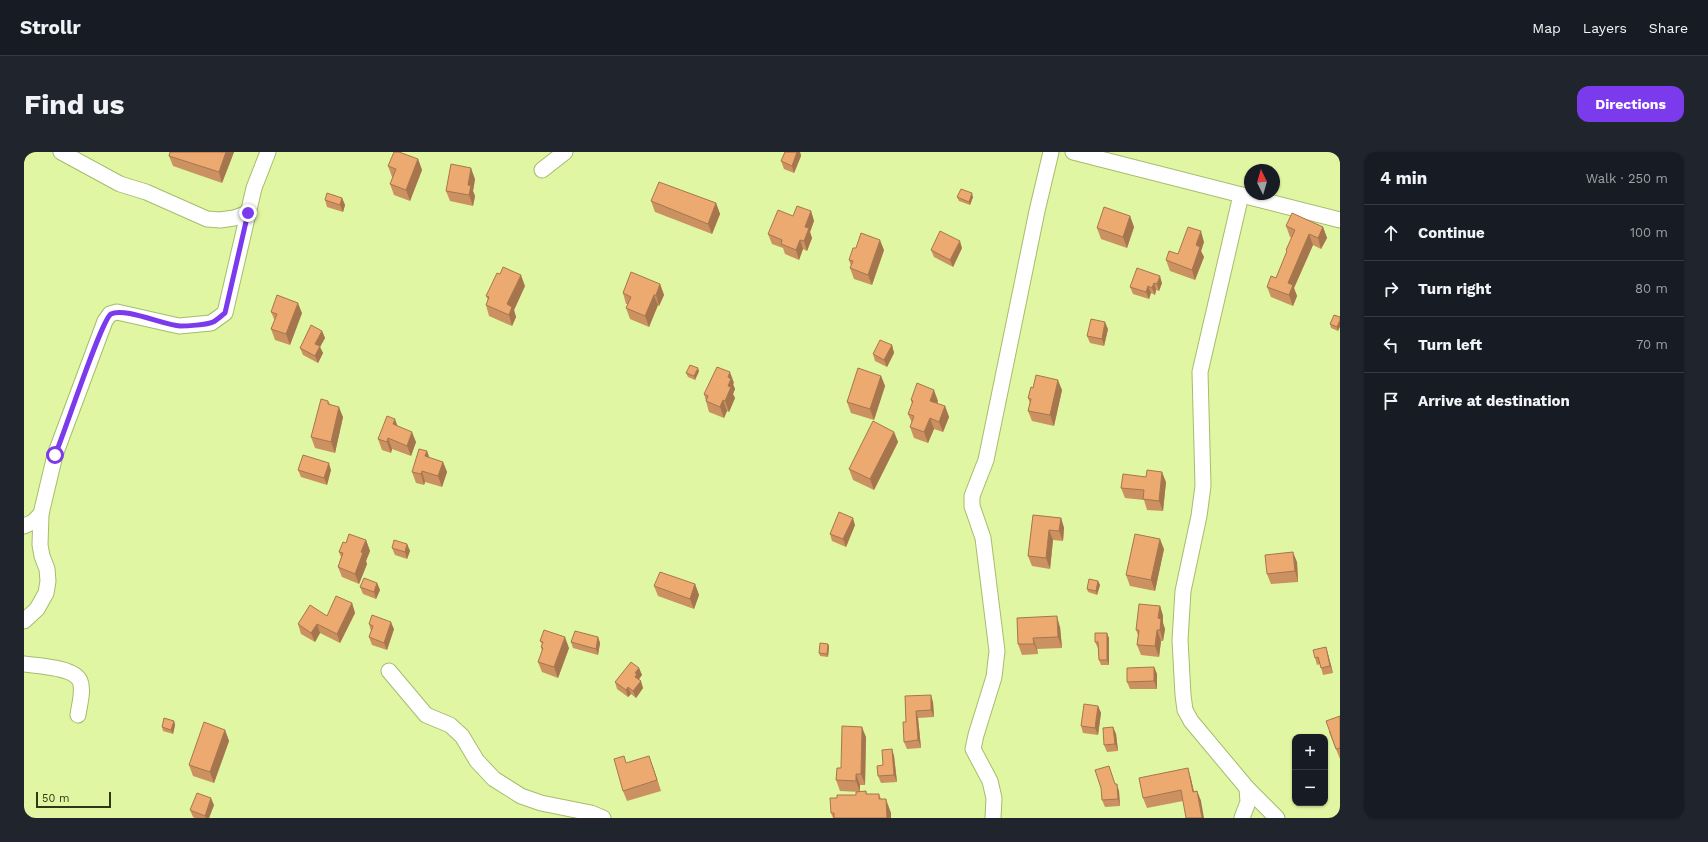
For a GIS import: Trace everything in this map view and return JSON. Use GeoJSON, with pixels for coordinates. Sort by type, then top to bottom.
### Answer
{"type":"FeatureCollection","features":[{"type":"Feature","properties":{"kind":"street"},"geometry":{"type":"LineString","coordinates":[[61,152],[120,184],[146,192],[208,219],[220,220],[234,218],[248,213]]}},
{"type":"Feature","properties":{"kind":"street"},"geometry":{"type":"LineString","coordinates":[[24,621],[37,609],[46,593],[48,581],[47,569],[40,545],[41,514],[55,455],[105,321],[110,314],[117,312],[179,326],[211,323],[225,313],[254,188],[268,152]]}},
{"type":"Feature","properties":{"kind":"street"},"geometry":{"type":"LineString","coordinates":[[542,170],[565,152]]}},
{"type":"Feature","properties":{"kind":"street"},"geometry":{"type":"LineString","coordinates":[[993,818],[994,798],[990,781],[973,749],[994,676],[997,651],[983,538],[973,510],[972,496],[986,460],[1036,211],[1051,152]]}},
{"type":"Feature","properties":{"kind":"street"},"geometry":{"type":"LineString","coordinates":[[1073,152],[1340,220]]}},
{"type":"Feature","properties":{"kind":"street"},"geometry":{"type":"LineString","coordinates":[[1240,194],[1200,372],[1202,494],[1199,516],[1183,592],[1180,640],[1182,695],[1191,721],[1247,788],[1277,818]]}},
{"type":"Feature","properties":{"kind":"street"},"geometry":{"type":"LineString","coordinates":[[24,526],[34,522],[41,514]]}},
{"type":"Feature","properties":{"kind":"street"},"geometry":{"type":"LineString","coordinates":[[24,664],[49,666],[75,675],[80,681],[81,688],[78,715]]}},
{"type":"Feature","properties":{"kind":"street"},"geometry":{"type":"LineString","coordinates":[[388,671],[426,715],[450,726],[462,736],[477,761],[494,779],[521,796],[541,803],[591,813],[603,818]]}},
{"type":"Feature","properties":{"kind":"street"},"geometry":{"type":"LineString","coordinates":[[1242,818],[1248,802],[1247,788]]}},
{"type":"Feature","properties":{"kind":"building"},"geometry":{"type":"Polygon","coordinates":[[[170,152],[226,152],[219,172],[169,156],[170,152]]]}},
{"type":"Feature","properties":{"kind":"building"},"geometry":{"type":"Polygon","coordinates":[[[394,152],[399,152],[418,159],[406,190],[390,184],[396,169],[388,166],[394,152]]]}},
{"type":"Feature","properties":{"kind":"building"},"geometry":{"type":"Polygon","coordinates":[[[785,152],[797,152],[792,166],[781,161],[785,152]]]}},
{"type":"Feature","properties":{"kind":"building"},"geometry":{"type":"Polygon","coordinates":[[[451,164],[471,168],[468,185],[471,186],[469,195],[446,191],[451,164]]]}},
{"type":"Feature","properties":{"kind":"building"},"geometry":{"type":"Polygon","coordinates":[[[659,182],[716,203],[708,224],[651,201],[659,182]]]}},
{"type":"Feature","properties":{"kind":"building"},"geometry":{"type":"Polygon","coordinates":[[[961,189],[972,193],[969,202],[957,197],[961,189]]]}},
{"type":"Feature","properties":{"kind":"building"},"geometry":{"type":"Polygon","coordinates":[[[327,193],[342,198],[340,205],[325,200],[327,193]]]}},
{"type":"Feature","properties":{"kind":"building"},"geometry":{"type":"Polygon","coordinates":[[[797,206],[811,211],[805,227],[809,228],[804,241],[800,240],[796,250],[781,244],[782,240],[768,234],[778,210],[793,216],[797,206]]]}},
{"type":"Feature","properties":{"kind":"building"},"geometry":{"type":"Polygon","coordinates":[[[1104,207],[1130,216],[1123,237],[1097,228],[1104,207]]]}},
{"type":"Feature","properties":{"kind":"building"},"geometry":{"type":"Polygon","coordinates":[[[1292,213],[1323,227],[1318,238],[1309,234],[1288,283],[1293,285],[1289,295],[1267,287],[1271,276],[1276,278],[1295,230],[1286,226],[1292,213]]]}},
{"type":"Feature","properties":{"kind":"building"},"geometry":{"type":"Polygon","coordinates":[[[1188,227],[1201,231],[1196,245],[1200,247],[1192,270],[1166,260],[1169,251],[1178,254],[1188,227]]]}},
{"type":"Feature","properties":{"kind":"building"},"geometry":{"type":"Polygon","coordinates":[[[940,231],[960,241],[950,260],[931,250],[940,231]]]}},
{"type":"Feature","properties":{"kind":"building"},"geometry":{"type":"Polygon","coordinates":[[[861,233],[880,240],[868,275],[850,268],[853,261],[849,260],[853,248],[856,248],[861,233]]]}},
{"type":"Feature","properties":{"kind":"building"},"geometry":{"type":"Polygon","coordinates":[[[503,267],[521,275],[507,304],[512,307],[509,315],[486,305],[489,297],[486,296],[497,273],[500,274],[503,267]]]}},
{"type":"Feature","properties":{"kind":"building"},"geometry":{"type":"Polygon","coordinates":[[[1137,268],[1160,276],[1157,284],[1154,283],[1152,288],[1148,286],[1146,292],[1130,287],[1137,268]]]}},
{"type":"Feature","properties":{"kind":"building"},"geometry":{"type":"Polygon","coordinates":[[[631,272],[660,284],[645,316],[626,308],[631,297],[623,293],[631,272]]]}},
{"type":"Feature","properties":{"kind":"building"},"geometry":{"type":"Polygon","coordinates":[[[277,295],[298,303],[286,334],[271,329],[277,314],[271,312],[277,295]]]}},
{"type":"Feature","properties":{"kind":"building"},"geometry":{"type":"Polygon","coordinates":[[[1334,315],[1340,317],[1337,327],[1330,324],[1334,315]]]}},
{"type":"Feature","properties":{"kind":"building"},"geometry":{"type":"Polygon","coordinates":[[[1091,319],[1105,322],[1102,339],[1087,336],[1091,319]]]}},
{"type":"Feature","properties":{"kind":"building"},"geometry":{"type":"Polygon","coordinates":[[[311,325],[322,331],[315,344],[320,346],[315,356],[300,348],[311,325]]]}},
{"type":"Feature","properties":{"kind":"building"},"geometry":{"type":"Polygon","coordinates":[[[880,340],[892,345],[884,360],[873,354],[880,340]]]}},
{"type":"Feature","properties":{"kind":"building"},"geometry":{"type":"Polygon","coordinates":[[[690,365],[698,368],[694,376],[686,373],[690,365]]]}},
{"type":"Feature","properties":{"kind":"building"},"geometry":{"type":"Polygon","coordinates":[[[717,367],[730,372],[728,377],[731,379],[728,386],[731,387],[725,401],[723,400],[720,407],[706,401],[708,396],[704,394],[717,367]]]}},
{"type":"Feature","properties":{"kind":"building"},"geometry":{"type":"Polygon","coordinates":[[[858,368],[881,376],[870,409],[847,402],[858,368]]]}},
{"type":"Feature","properties":{"kind":"building"},"geometry":{"type":"Polygon","coordinates":[[[1036,375],[1058,380],[1050,415],[1028,411],[1031,399],[1028,398],[1031,387],[1033,388],[1036,375]]]}},
{"type":"Feature","properties":{"kind":"building"},"geometry":{"type":"Polygon","coordinates":[[[917,383],[934,390],[930,401],[945,406],[939,422],[930,418],[924,432],[910,427],[914,416],[908,414],[917,383]]]}},
{"type":"Feature","properties":{"kind":"building"},"geometry":{"type":"Polygon","coordinates":[[[321,399],[328,401],[328,404],[339,407],[331,442],[311,437],[321,399]]]}},
{"type":"Feature","properties":{"kind":"building"},"geometry":{"type":"Polygon","coordinates":[[[387,416],[395,419],[393,424],[412,432],[407,446],[388,438],[387,442],[378,439],[387,416]]]}},
{"type":"Feature","properties":{"kind":"building"},"geometry":{"type":"Polygon","coordinates":[[[873,421],[894,432],[870,479],[849,469],[873,421]]]}},
{"type":"Feature","properties":{"kind":"building"},"geometry":{"type":"Polygon","coordinates":[[[419,449],[427,451],[425,456],[443,462],[438,476],[422,471],[421,474],[412,472],[419,449]]]}},
{"type":"Feature","properties":{"kind":"building"},"geometry":{"type":"Polygon","coordinates":[[[303,455],[329,463],[324,478],[298,470],[303,455]]]}},
{"type":"Feature","properties":{"kind":"building"},"geometry":{"type":"Polygon","coordinates":[[[1147,470],[1162,472],[1159,501],[1143,499],[1144,490],[1121,488],[1123,474],[1146,477],[1147,470]]]}},
{"type":"Feature","properties":{"kind":"building"},"geometry":{"type":"Polygon","coordinates":[[[839,512],[853,518],[843,539],[830,534],[839,512]]]}},
{"type":"Feature","properties":{"kind":"building"},"geometry":{"type":"Polygon","coordinates":[[[1033,515],[1061,518],[1059,531],[1049,530],[1046,558],[1028,556],[1033,515]]]}},
{"type":"Feature","properties":{"kind":"building"},"geometry":{"type":"Polygon","coordinates":[[[349,534],[366,540],[355,574],[338,567],[343,553],[339,552],[343,542],[346,543],[349,534]]]}},
{"type":"Feature","properties":{"kind":"building"},"geometry":{"type":"Polygon","coordinates":[[[1135,534],[1160,539],[1151,580],[1126,575],[1135,534]]]}},
{"type":"Feature","properties":{"kind":"building"},"geometry":{"type":"Polygon","coordinates":[[[394,540],[407,544],[405,552],[392,548],[394,540]]]}},
{"type":"Feature","properties":{"kind":"building"},"geometry":{"type":"Polygon","coordinates":[[[1293,552],[1295,571],[1267,574],[1265,555],[1293,552]]]}},
{"type":"Feature","properties":{"kind":"building"},"geometry":{"type":"Polygon","coordinates":[[[660,572],[695,584],[690,599],[654,586],[660,572]]]}},
{"type":"Feature","properties":{"kind":"building"},"geometry":{"type":"Polygon","coordinates":[[[364,578],[377,583],[374,592],[360,587],[364,578]]]}},
{"type":"Feature","properties":{"kind":"building"},"geometry":{"type":"Polygon","coordinates":[[[1089,579],[1098,581],[1096,591],[1087,589],[1089,579]]]}},
{"type":"Feature","properties":{"kind":"building"},"geometry":{"type":"Polygon","coordinates":[[[336,596],[352,603],[337,634],[317,624],[311,633],[298,624],[310,605],[327,616],[336,596]]]}},
{"type":"Feature","properties":{"kind":"building"},"geometry":{"type":"Polygon","coordinates":[[[1139,604],[1160,606],[1158,618],[1161,619],[1160,630],[1157,630],[1155,646],[1137,645],[1139,630],[1136,630],[1139,604]]]}},
{"type":"Feature","properties":{"kind":"building"},"geometry":{"type":"Polygon","coordinates":[[[372,615],[391,622],[384,643],[369,637],[373,626],[369,624],[372,615]]]}},
{"type":"Feature","properties":{"kind":"building"},"geometry":{"type":"Polygon","coordinates":[[[1057,616],[1058,637],[1033,638],[1034,644],[1018,644],[1017,618],[1057,616]]]}},
{"type":"Feature","properties":{"kind":"building"},"geometry":{"type":"Polygon","coordinates":[[[544,630],[565,637],[554,667],[538,662],[543,648],[541,647],[543,642],[540,641],[544,630]]]}},
{"type":"Feature","properties":{"kind":"building"},"geometry":{"type":"Polygon","coordinates":[[[575,631],[598,637],[596,649],[571,642],[575,631]]]}},
{"type":"Feature","properties":{"kind":"building"},"geometry":{"type":"Polygon","coordinates":[[[1095,633],[1107,633],[1107,660],[1099,660],[1098,642],[1095,642],[1095,633]]]}},
{"type":"Feature","properties":{"kind":"building"},"geometry":{"type":"Polygon","coordinates":[[[820,643],[828,644],[827,654],[819,653],[820,643]]]}},
{"type":"Feature","properties":{"kind":"building"},"geometry":{"type":"Polygon","coordinates":[[[1326,647],[1330,666],[1321,668],[1318,657],[1315,658],[1313,650],[1326,647]]]}},
{"type":"Feature","properties":{"kind":"building"},"geometry":{"type":"Polygon","coordinates":[[[631,662],[639,668],[635,673],[637,674],[635,677],[641,681],[633,691],[628,687],[626,690],[615,682],[631,662]]]}},
{"type":"Feature","properties":{"kind":"building"},"geometry":{"type":"Polygon","coordinates":[[[1154,667],[1154,681],[1127,682],[1127,668],[1154,667]]]}},
{"type":"Feature","properties":{"kind":"building"},"geometry":{"type":"Polygon","coordinates":[[[931,695],[931,710],[916,711],[918,740],[904,742],[903,722],[906,722],[905,696],[931,695]]]}},
{"type":"Feature","properties":{"kind":"building"},"geometry":{"type":"Polygon","coordinates":[[[1084,704],[1098,706],[1095,728],[1081,726],[1084,704]]]}},
{"type":"Feature","properties":{"kind":"building"},"geometry":{"type":"Polygon","coordinates":[[[1340,716],[1340,748],[1336,749],[1326,721],[1340,716]]]}},
{"type":"Feature","properties":{"kind":"building"},"geometry":{"type":"Polygon","coordinates":[[[164,718],[174,721],[171,730],[162,727],[164,718]]]}},
{"type":"Feature","properties":{"kind":"building"},"geometry":{"type":"Polygon","coordinates":[[[204,722],[225,730],[210,772],[189,765],[204,722]]]}},
{"type":"Feature","properties":{"kind":"building"},"geometry":{"type":"Polygon","coordinates":[[[842,726],[862,727],[861,774],[856,774],[856,781],[836,780],[837,768],[841,768],[842,726]]]}},
{"type":"Feature","properties":{"kind":"building"},"geometry":{"type":"Polygon","coordinates":[[[1113,727],[1115,744],[1104,745],[1103,728],[1113,727]]]}},
{"type":"Feature","properties":{"kind":"building"},"geometry":{"type":"Polygon","coordinates":[[[892,749],[894,775],[878,776],[877,766],[883,765],[882,750],[892,749]]]}},
{"type":"Feature","properties":{"kind":"building"},"geometry":{"type":"Polygon","coordinates":[[[624,756],[626,763],[649,756],[657,780],[623,791],[614,759],[624,756]]]}},
{"type":"Feature","properties":{"kind":"building"},"geometry":{"type":"Polygon","coordinates":[[[1109,766],[1115,784],[1117,784],[1118,799],[1102,800],[1101,788],[1095,770],[1109,766]]]}},
{"type":"Feature","properties":{"kind":"building"},"geometry":{"type":"Polygon","coordinates":[[[1188,768],[1193,792],[1197,791],[1202,818],[1186,818],[1181,790],[1143,798],[1139,778],[1188,768]]]}},
{"type":"Feature","properties":{"kind":"building"},"geometry":{"type":"Polygon","coordinates":[[[866,791],[866,794],[879,794],[879,799],[886,799],[887,818],[834,818],[834,813],[831,813],[830,798],[837,798],[837,795],[856,795],[856,792],[866,791]]]}},
{"type":"Feature","properties":{"kind":"building"},"geometry":{"type":"Polygon","coordinates":[[[197,793],[211,798],[205,816],[190,810],[197,793]]]}},
{"type":"Feature","properties":{"kind":"route"},"geometry":{"type":"LineString","coordinates":[[55,455],[64,435],[96,343],[105,321],[110,314],[117,312],[129,314],[179,326],[211,323],[225,313],[248,213]]}}]}
